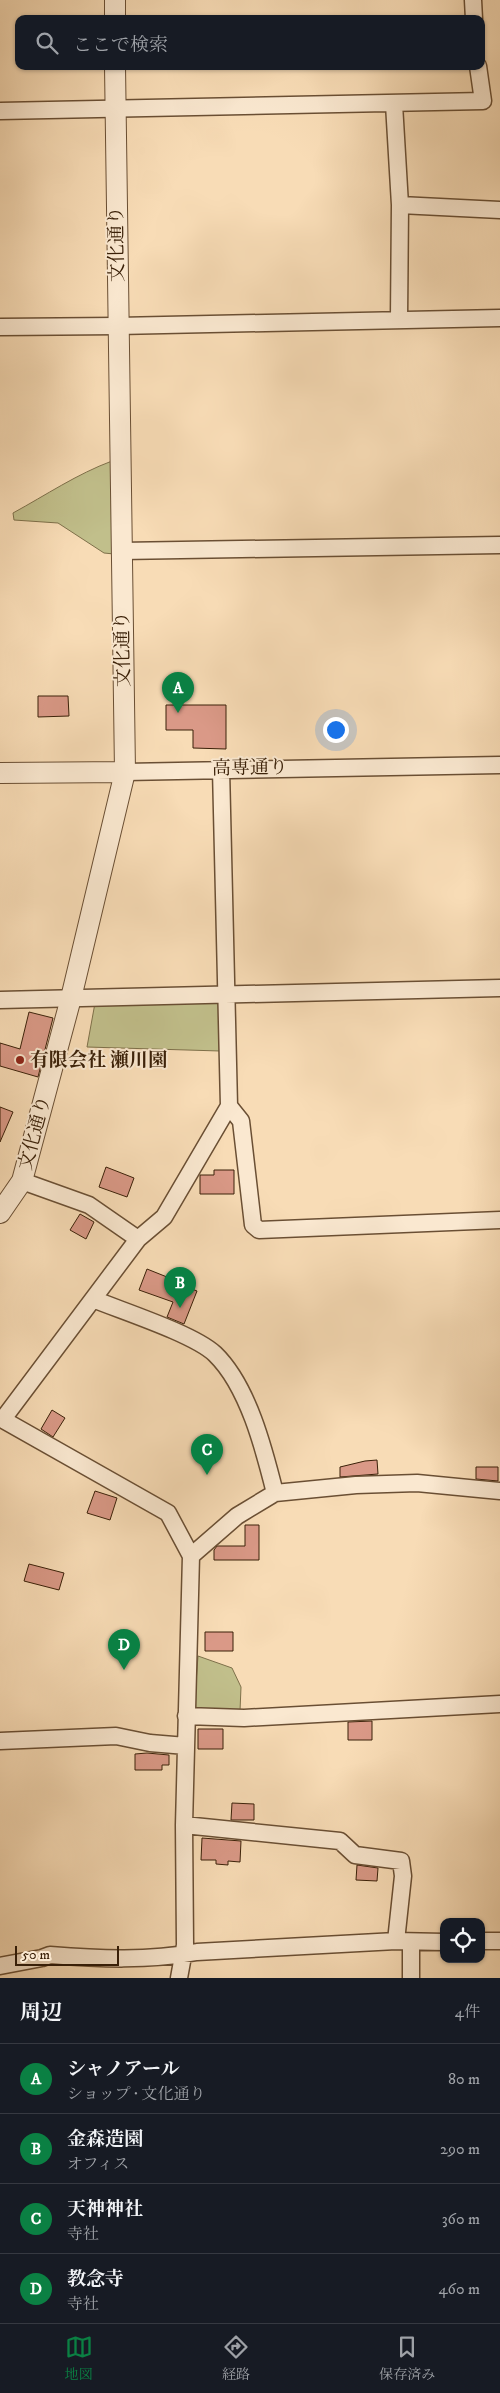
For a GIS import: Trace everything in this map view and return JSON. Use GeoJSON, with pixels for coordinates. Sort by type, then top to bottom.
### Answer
{"type":"FeatureCollection","features":[{"type":"Feature","properties":{"kind":"street"},"geometry":{"type":"LineString","coordinates":[[114,0],[115,15]]}},
{"type":"Feature","properties":{"kind":"street"},"geometry":{"type":"LineString","coordinates":[[473,0],[474,15]]}},
{"type":"Feature","properties":{"kind":"street","name":"文化通り"},"geometry":{"type":"LineString","coordinates":[[0,1213],[22,1181],[71,998],[125,772],[115,70]]}},
{"type":"Feature","properties":{"kind":"street"},"geometry":{"type":"LineString","coordinates":[[0,112],[394,104],[483,100],[479,70]]}},
{"type":"Feature","properties":{"kind":"street"},"geometry":{"type":"LineString","coordinates":[[394,104],[400,205],[399,319]]}},
{"type":"Feature","properties":{"kind":"street"},"geometry":{"type":"LineString","coordinates":[[400,205],[500,210]]}},
{"type":"Feature","properties":{"kind":"street"},"geometry":{"type":"LineString","coordinates":[[0,327],[500,318]]}},
{"type":"Feature","properties":{"kind":"street"},"geometry":{"type":"LineString","coordinates":[[121,551],[500,545]]}},
{"type":"Feature","properties":{"kind":"street","name":"高専通り"},"geometry":{"type":"LineString","coordinates":[[0,772],[125,772],[221,768],[500,765]]}},
{"type":"Feature","properties":{"kind":"street"},"geometry":{"type":"LineString","coordinates":[[179,1978],[181,1955],[185,1945],[184,1825],[191,1556],[168,1513],[1,1418],[138,1239],[164,1217],[229,1106],[221,768]]}},
{"type":"Feature","properties":{"kind":"street"},"geometry":{"type":"LineString","coordinates":[[0,1000],[500,988]]}},
{"type":"Feature","properties":{"kind":"street"},"geometry":{"type":"LineString","coordinates":[[229,1106],[241,1121],[253,1225],[259,1230],[500,1220]]}},
{"type":"Feature","properties":{"kind":"street"},"geometry":{"type":"LineString","coordinates":[[22,1181],[89,1205],[138,1239]]}},
{"type":"Feature","properties":{"kind":"street"},"geometry":{"type":"LineString","coordinates":[[92,1299],[185,1336],[214,1353],[233,1375],[258,1436],[275,1493]]}},
{"type":"Feature","properties":{"kind":"street"},"geometry":{"type":"LineString","coordinates":[[191,1556],[237,1516],[275,1493],[356,1484],[417,1483],[500,1490]]}},
{"type":"Feature","properties":{"kind":"street"},"geometry":{"type":"LineString","coordinates":[[186,1716],[244,1718],[500,1704]]}},
{"type":"Feature","properties":{"kind":"street"},"geometry":{"type":"LineString","coordinates":[[0,1741],[116,1736],[150,1744],[186,1746]]}},
{"type":"Feature","properties":{"kind":"street"},"geometry":{"type":"LineString","coordinates":[[184,1825],[340,1841],[355,1855],[401,1861],[403,1942],[412,1978]]}},
{"type":"Feature","properties":{"kind":"street"},"geometry":{"type":"LineString","coordinates":[[485,1941],[500,1941]]}},
{"type":"Feature","properties":{"kind":"street"},"geometry":{"type":"LineString","coordinates":[[0,1966],[50,1955],[105,1959],[166,1958],[197,1952],[403,1942],[440,1942]]}},
{"type":"Feature","properties":{"kind":"shaded area"},"geometry":{"type":"Polygon","coordinates":[[[112,461],[114,554],[104,553],[58,523],[14,520],[13,513],[74,478],[112,461]]]}},
{"type":"Feature","properties":{"kind":"shaded area"},"geometry":{"type":"Polygon","coordinates":[[[220,1002],[220,1051],[87,1047],[95,1003],[220,1002]]]}},
{"type":"Feature","properties":{"kind":"shaded area"},"geometry":{"type":"Polygon","coordinates":[[[198,1656],[232,1668],[241,1687],[240,1711],[194,1710],[198,1656]]]}},
{"type":"Feature","properties":{"kind":"building"},"geometry":{"type":"Polygon","coordinates":[[[38,696],[68,696],[69,716],[38,717],[38,696]]]}},
{"type":"Feature","properties":{"kind":"building"},"geometry":{"type":"Polygon","coordinates":[[[166,705],[226,705],[226,749],[193,748],[193,730],[166,730],[166,705]]]}},
{"type":"Feature","properties":{"kind":"building"},"geometry":{"type":"Polygon","coordinates":[[[29,1012],[53,1018],[38,1077],[0,1066],[0,1043],[20,1049],[29,1012]]]}},
{"type":"Feature","properties":{"kind":"building"},"geometry":{"type":"Polygon","coordinates":[[[0,1107],[13,1112],[0,1142],[0,1107]]]}},
{"type":"Feature","properties":{"kind":"building"},"geometry":{"type":"Polygon","coordinates":[[[106,1167],[134,1178],[127,1197],[99,1187],[106,1167]]]}},
{"type":"Feature","properties":{"kind":"building"},"geometry":{"type":"Polygon","coordinates":[[[214,1170],[234,1170],[234,1194],[200,1194],[200,1175],[214,1175],[214,1170]]]}},
{"type":"Feature","properties":{"kind":"building"},"geometry":{"type":"Polygon","coordinates":[[[80,1214],[94,1222],[86,1239],[70,1230],[80,1214]]]}},
{"type":"Feature","properties":{"kind":"building"},"geometry":{"type":"Polygon","coordinates":[[[147,1269],[197,1291],[184,1324],[167,1317],[173,1302],[139,1290],[147,1269]]]}},
{"type":"Feature","properties":{"kind":"building"},"geometry":{"type":"Polygon","coordinates":[[[52,1410],[65,1418],[53,1437],[41,1429],[52,1410]]]}},
{"type":"Feature","properties":{"kind":"building"},"geometry":{"type":"Polygon","coordinates":[[[377,1460],[378,1474],[340,1477],[340,1467],[377,1460]]]}},
{"type":"Feature","properties":{"kind":"building"},"geometry":{"type":"Polygon","coordinates":[[[476,1467],[498,1467],[498,1481],[476,1479],[476,1467]]]}},
{"type":"Feature","properties":{"kind":"building"},"geometry":{"type":"Polygon","coordinates":[[[95,1491],[117,1498],[110,1520],[87,1513],[95,1491]]]}},
{"type":"Feature","properties":{"kind":"building"},"geometry":{"type":"Polygon","coordinates":[[[245,1525],[259,1525],[259,1560],[214,1560],[214,1550],[217,1546],[245,1546],[245,1525]]]}},
{"type":"Feature","properties":{"kind":"building"},"geometry":{"type":"Polygon","coordinates":[[[29,1564],[64,1573],[59,1590],[24,1581],[29,1564]]]}},
{"type":"Feature","properties":{"kind":"building"},"geometry":{"type":"Polygon","coordinates":[[[205,1632],[233,1632],[233,1651],[205,1651],[205,1632]]]}},
{"type":"Feature","properties":{"kind":"building"},"geometry":{"type":"Polygon","coordinates":[[[372,1721],[372,1740],[348,1740],[348,1722],[372,1721]]]}},
{"type":"Feature","properties":{"kind":"building"},"geometry":{"type":"Polygon","coordinates":[[[198,1729],[223,1729],[223,1749],[198,1749],[198,1729]]]}},
{"type":"Feature","properties":{"kind":"building"},"geometry":{"type":"Polygon","coordinates":[[[135,1754],[169,1755],[169,1765],[162,1765],[162,1770],[135,1770],[135,1754]]]}},
{"type":"Feature","properties":{"kind":"building"},"geometry":{"type":"Polygon","coordinates":[[[232,1803],[254,1804],[254,1820],[231,1820],[232,1803]]]}},
{"type":"Feature","properties":{"kind":"building"},"geometry":{"type":"Polygon","coordinates":[[[202,1838],[241,1841],[240,1862],[228,1861],[228,1865],[216,1864],[216,1860],[201,1860],[202,1838]]]}},
{"type":"Feature","properties":{"kind":"building"},"geometry":{"type":"Polygon","coordinates":[[[357,1865],[378,1868],[377,1881],[356,1880],[357,1865]]]}},
{"type":"Feature","properties":{"kind":"place","name":"シャノアール"},"geometry":{"type":"Point","coordinates":[178,713]}},
{"type":"Feature","properties":{"kind":"place","name":"有限会社 瀬川園"},"geometry":{"type":"Point","coordinates":[20,1060]}},
{"type":"Feature","properties":{"kind":"place","name":"金森造園"},"geometry":{"type":"Point","coordinates":[180,1308]}},
{"type":"Feature","properties":{"kind":"place","name":"天神神社"},"geometry":{"type":"Point","coordinates":[207,1475]}},
{"type":"Feature","properties":{"kind":"place","name":"教念寺"},"geometry":{"type":"Point","coordinates":[124,1670]}}]}
